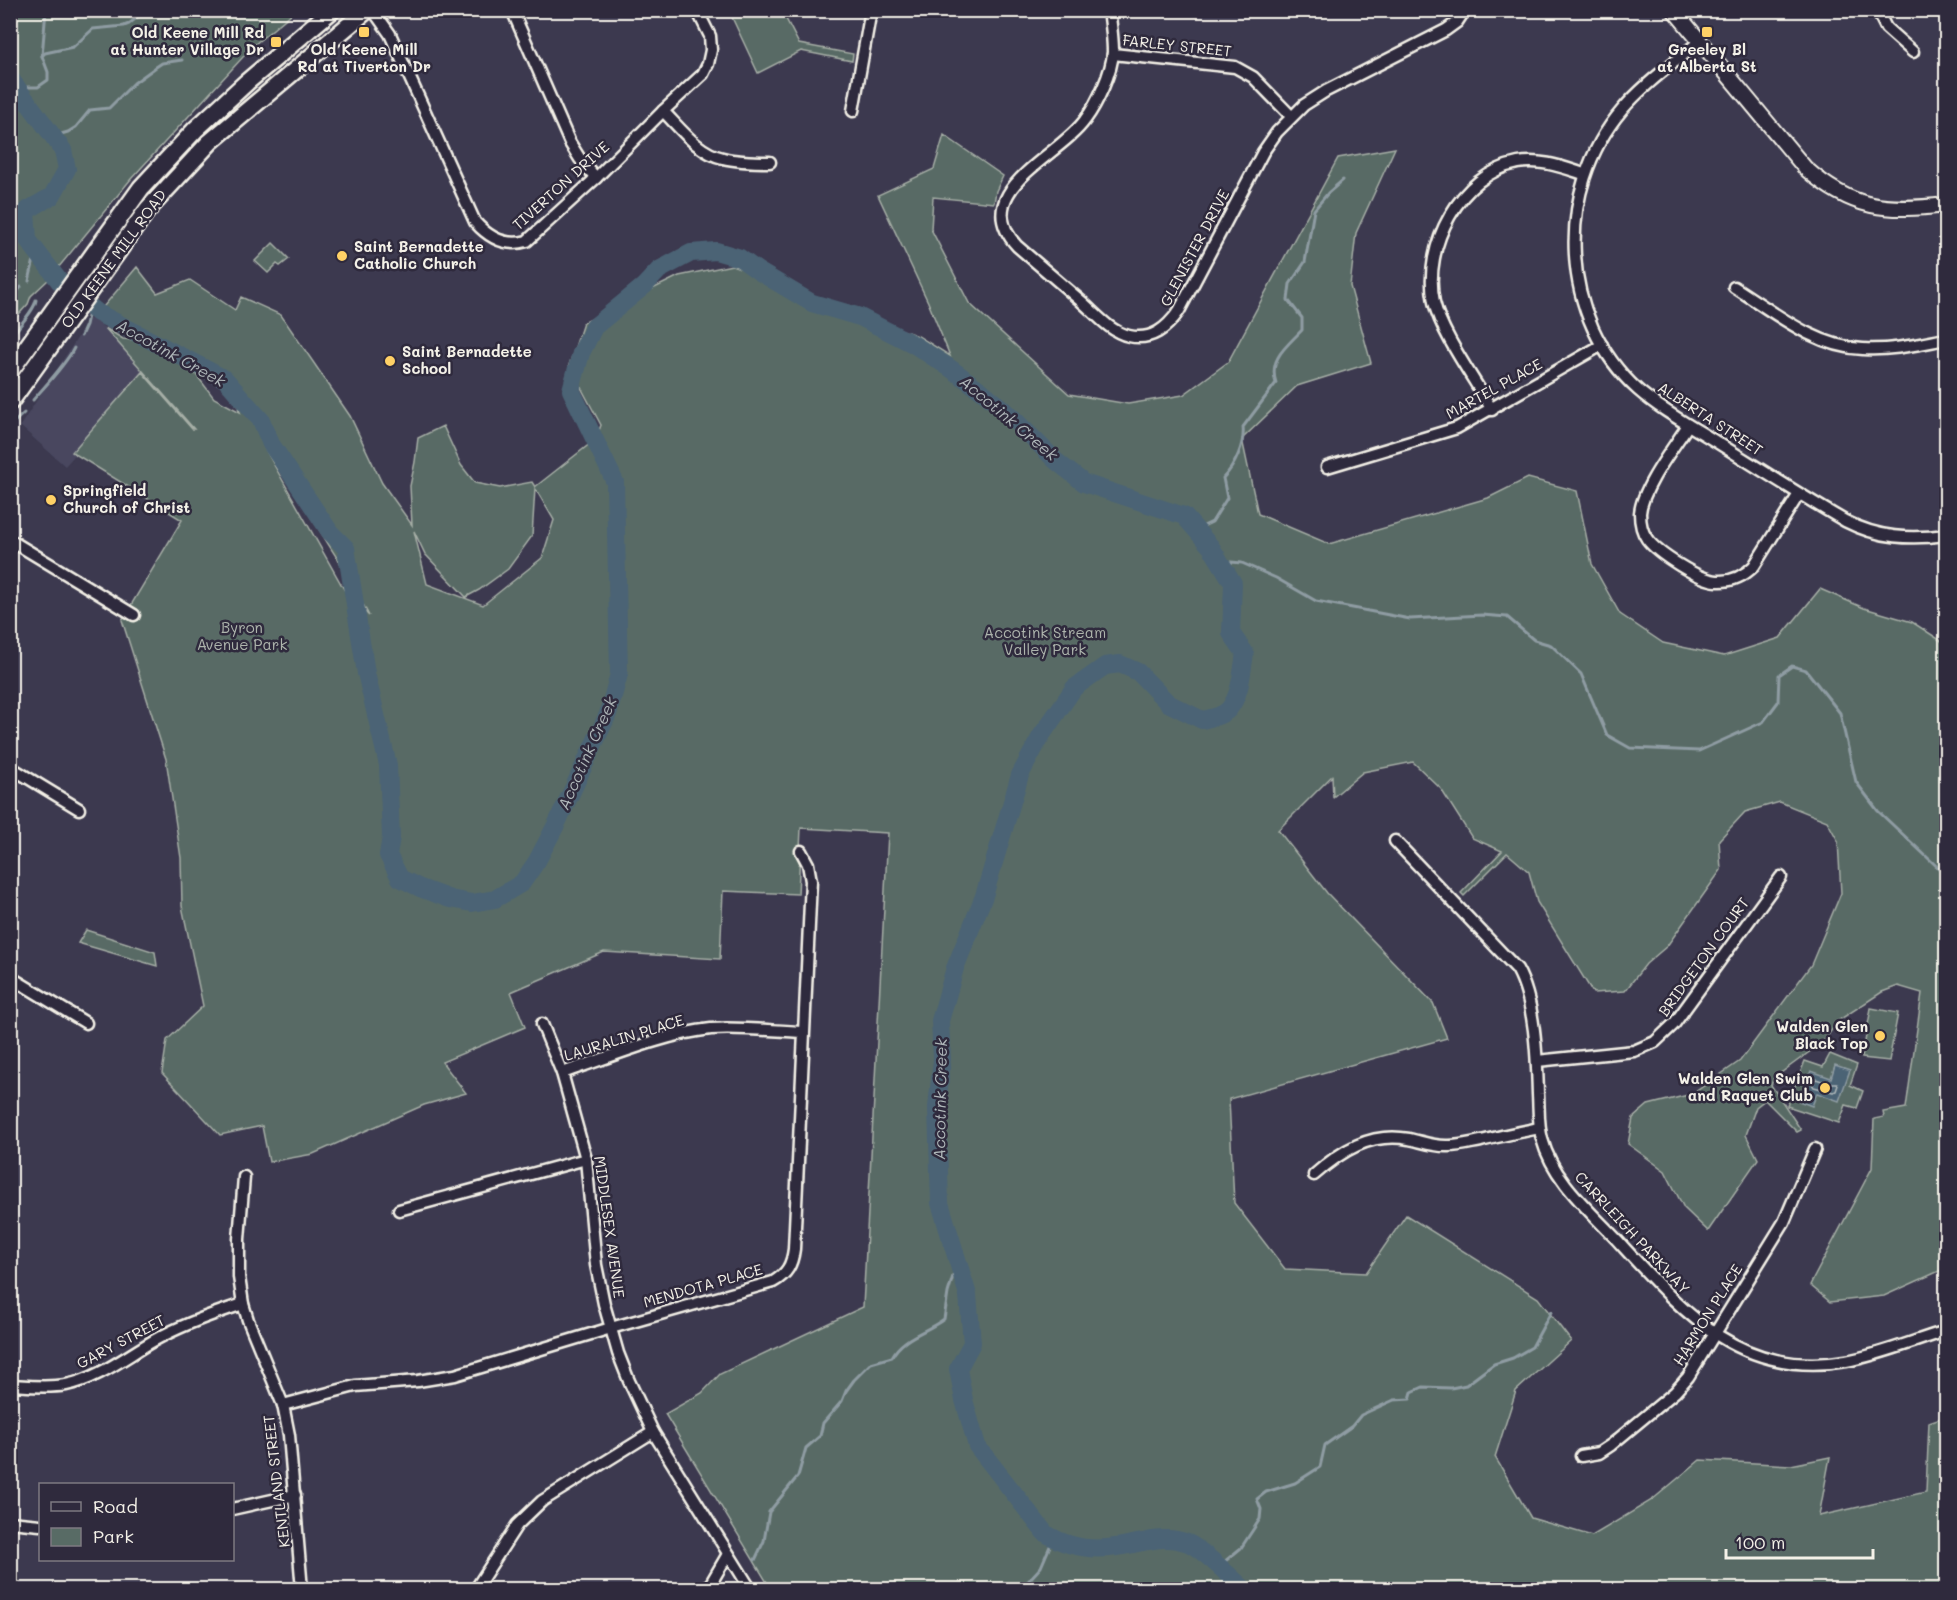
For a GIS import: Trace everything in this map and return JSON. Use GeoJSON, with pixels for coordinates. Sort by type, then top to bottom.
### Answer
{"type":"FeatureCollection","features":[{"type":"Feature","properties":{"kind":"main road","name":"OLD KEENE MILL ROAD"},"geometry":{"type":"LineString","coordinates":[[10,371],[141,188],[169,156],[247,82],[332,10]]}},
{"type":"Feature","properties":{"kind":"main road","name":"OLD KEENE MILL ROAD"},"geometry":{"type":"LineString","coordinates":[[10,402],[148,209],[201,151],[366,10]]}},
{"type":"Feature","properties":{"kind":"street","name":"TIVERTON DRIVE"},"geometry":{"type":"LineString","coordinates":[[373,10],[390,34],[475,222],[491,237],[517,244],[527,241],[596,178],[703,74],[711,50],[710,36],[698,10]]}},
{"type":"Feature","properties":{"kind":"street"},"geometry":{"type":"LineString","coordinates":[[512,10],[570,143],[596,178]]}},
{"type":"Feature","properties":{"kind":"street"},"geometry":{"type":"LineString","coordinates":[[854,111],[871,10]]}},
{"type":"Feature","properties":{"kind":"street","name":"GLENISTER DRIVE"},"geometry":{"type":"LineString","coordinates":[[1109,10],[1113,54],[1106,80],[1085,120],[1067,140],[1016,181],[1004,202],[1003,221],[1011,239],[1017,246],[1109,326],[1130,336],[1145,337],[1161,331],[1170,324],[1179,311],[1263,152],[1291,116],[1326,91],[1446,30],[1457,22],[1465,10]]}},
{"type":"Feature","properties":{"kind":"street"},"geometry":{"type":"LineString","coordinates":[[1674,10],[1805,168],[1820,181],[1836,192],[1860,202],[1888,208],[1912,209],[1947,205]]}},
{"type":"Feature","properties":{"kind":"street"},"geometry":{"type":"LineString","coordinates":[[1877,10],[1886,28],[1913,52]]}},
{"type":"Feature","properties":{"kind":"street","name":"ALBERTA STREET"},"geometry":{"type":"LineString","coordinates":[[1700,41],[1622,110],[1599,143],[1584,174],[1575,220],[1574,261],[1583,301],[1602,345],[1636,388],[1652,401],[1845,521],[1874,534],[1910,538],[1947,534]]}},
{"type":"Feature","properties":{"kind":"street","name":"FARLEY STREET"},"geometry":{"type":"LineString","coordinates":[[1113,54],[1235,67],[1253,77],[1291,116]]}},
{"type":"Feature","properties":{"kind":"street"},"geometry":{"type":"LineString","coordinates":[[663,111],[696,144],[714,156],[741,161],[770,162]]}},
{"type":"Feature","properties":{"kind":"street"},"geometry":{"type":"LineString","coordinates":[[1492,410],[1448,334],[1436,308],[1432,290],[1432,274],[1434,257],[1441,237],[1454,210],[1465,194],[1482,178],[1498,169],[1516,164],[1538,162],[1584,174]]}},
{"type":"Feature","properties":{"kind":"street"},"geometry":{"type":"LineString","coordinates":[[1734,287],[1803,331],[1839,346],[1871,350],[1947,339]]}},
{"type":"Feature","properties":{"kind":"street","name":"MARTEL PLACE"},"geometry":{"type":"LineString","coordinates":[[1327,467],[1445,432],[1492,410],[1602,345]]}},
{"type":"Feature","properties":{"kind":"street"},"geometry":{"type":"LineString","coordinates":[[1688,425],[1644,495],[1640,515],[1642,530],[1654,547],[1693,572],[1717,581],[1736,579],[1748,572],[1799,494]]}},
{"type":"Feature","properties":{"kind":"street"},"geometry":{"type":"LineString","coordinates":[[10,540],[134,615]]}},
{"type":"Feature","properties":{"kind":"street"},"geometry":{"type":"LineString","coordinates":[[10,767],[79,809]]}},
{"type":"Feature","properties":{"kind":"street","name":"CARRLEIGH PARKWAY"},"geometry":{"type":"LineString","coordinates":[[1395,841],[1517,969],[1529,1000],[1537,1061],[1539,1128],[1549,1159],[1567,1186],[1672,1300],[1714,1335],[1769,1358],[1818,1363],[1866,1356],[1947,1331]]}},
{"type":"Feature","properties":{"kind":"street","name":"MENDOTA PLACE"},"geometry":{"type":"LineString","coordinates":[[283,1405],[355,1386],[418,1381],[455,1375],[781,1278],[789,1268],[794,1249],[811,881],[808,864],[801,851]]}},
{"type":"Feature","properties":{"kind":"street","name":"BRIDGETON COURT"},"geometry":{"type":"LineString","coordinates":[[1537,1061],[1627,1052],[1655,1042],[1674,1024],[1781,877]]}},
{"type":"Feature","properties":{"kind":"street"},"geometry":{"type":"LineString","coordinates":[[10,977],[86,1023]]}},
{"type":"Feature","properties":{"kind":"street","name":"MIDDLESEX AVENUE"},"geometry":{"type":"LineString","coordinates":[[542,1024],[562,1073],[586,1159],[596,1265],[611,1328],[629,1381],[653,1432],[751,1590]]}},
{"type":"Feature","properties":{"kind":"street","name":"LAURALIN PLACE"},"geometry":{"type":"LineString","coordinates":[[562,1073],[669,1038],[699,1031],[729,1029],[803,1032]]}},
{"type":"Feature","properties":{"kind":"street"},"geometry":{"type":"LineString","coordinates":[[1314,1175],[1335,1156],[1371,1140],[1393,1137],[1426,1144],[1453,1146],[1539,1128]]}},
{"type":"Feature","properties":{"kind":"street","name":"HARMON PLACE"},"geometry":{"type":"LineString","coordinates":[[1581,1456],[1595,1454],[1611,1445],[1675,1392],[1688,1377],[1784,1222],[1815,1149]]}},
{"type":"Feature","properties":{"kind":"street"},"geometry":{"type":"LineString","coordinates":[[399,1210],[586,1159]]}},
{"type":"Feature","properties":{"kind":"street","name":"KENTLAND STREET"},"geometry":{"type":"LineString","coordinates":[[244,1178],[239,1239],[239,1277],[243,1304],[283,1405],[291,1446],[303,1590]]}},
{"type":"Feature","properties":{"kind":"street","name":"GARY STREET"},"geometry":{"type":"LineString","coordinates":[[10,1385],[54,1387],[83,1380],[185,1325],[243,1304]]}},
{"type":"Feature","properties":{"kind":"street"},"geometry":{"type":"LineString","coordinates":[[475,1590],[517,1525],[542,1501],[653,1432]]}},
{"type":"Feature","properties":{"kind":"street"},"geometry":{"type":"LineString","coordinates":[[234,1508],[295,1495]]}},
{"type":"Feature","properties":{"kind":"street"},"geometry":{"type":"LineString","coordinates":[[10,1522],[39,1525]]}},
{"type":"Feature","properties":{"kind":"street"},"geometry":{"type":"LineString","coordinates":[[707,1590],[728,1554]]}},
{"type":"Feature","properties":{"kind":"shaded area"},"geometry":{"type":"Polygon","coordinates":[[[91,317],[105,328],[146,375],[65,466],[20,426],[91,317]]]}},
{"type":"Feature","properties":{"kind":"green space"},"geometry":{"type":"Polygon","coordinates":[[[11,10],[292,11],[254,45],[131,179],[49,279],[31,296],[28,304],[11,323],[11,10]]]}},
{"type":"Feature","properties":{"kind":"green space"},"geometry":{"type":"Polygon","coordinates":[[[729,11],[782,11],[799,44],[853,54],[852,61],[801,51],[758,73],[729,11]]]}},
{"type":"Feature","properties":{"kind":"green space","name":"Accotink Stream Valley Park"},"geometry":{"type":"Polygon","coordinates":[[[944,135],[1003,176],[996,191],[994,203],[933,197],[931,229],[969,303],[1069,394],[1128,404],[1183,395],[1228,362],[1338,158],[1395,148],[1356,233],[1350,286],[1371,363],[1297,386],[1242,439],[1258,514],[1329,544],[1488,498],[1528,478],[1577,491],[1592,564],[1620,614],[1663,643],[1724,656],[1780,638],[1820,589],[1864,608],[1912,622],[1946,644],[1946,1268],[1884,1296],[1830,1302],[1810,1285],[1872,1168],[1874,1119],[1884,1117],[1883,1112],[1906,1108],[1922,993],[1898,986],[1882,992],[1839,1020],[1823,1042],[1774,1078],[1771,1085],[1801,1130],[1797,1132],[1765,1100],[1756,1107],[1746,1135],[1758,1159],[1708,1231],[1684,1208],[1665,1171],[1628,1144],[1633,1118],[1648,1105],[1692,1094],[1740,1061],[1811,965],[1841,893],[1838,841],[1827,821],[1780,802],[1745,812],[1719,840],[1721,870],[1667,946],[1646,964],[1625,991],[1593,993],[1537,902],[1529,872],[1507,853],[1464,896],[1461,893],[1502,851],[1472,838],[1441,789],[1413,762],[1363,772],[1333,797],[1332,776],[1278,830],[1327,893],[1433,1003],[1447,1038],[1229,1099],[1234,1203],[1285,1269],[1366,1273],[1406,1215],[1538,1298],[1571,1341],[1516,1391],[1495,1457],[1531,1518],[1592,1536],[1652,1500],[1700,1460],[1791,1465],[1830,1457],[1819,1516],[1926,1492],[1929,1422],[1946,1416],[1946,1589],[771,1589],[665,1414],[702,1393],[720,1374],[863,1307],[888,833],[801,828],[798,894],[723,891],[720,959],[604,952],[511,992],[525,1027],[442,1062],[466,1093],[424,1105],[313,1154],[269,1162],[262,1126],[220,1135],[162,1073],[167,1040],[203,1006],[182,906],[181,858],[166,759],[122,620],[182,520],[72,452],[142,372],[194,429],[105,328],[123,339],[146,341],[98,313],[137,267],[157,293],[190,280],[235,310],[241,297],[281,315],[350,416],[382,483],[412,525],[410,486],[418,438],[443,426],[461,465],[475,483],[500,488],[532,482],[535,487],[596,439],[601,425],[569,365],[583,323],[679,276],[732,265],[918,336],[950,356],[928,302],[878,195],[934,169],[944,135]],[[178,351],[214,398],[240,412],[225,379],[178,351]],[[265,449],[345,591],[369,616],[351,580],[275,460],[265,449]],[[535,488],[532,536],[508,569],[466,597],[425,554],[414,531],[427,584],[483,605],[542,558],[554,520],[535,488]]]}},
{"type":"Feature","properties":{"kind":"green space"},"geometry":{"type":"Polygon","coordinates":[[[273,243],[289,259],[280,266],[277,264],[268,273],[255,261],[273,243]]]}},
{"type":"Feature","properties":{"kind":"green space"},"geometry":{"type":"Polygon","coordinates":[[[86,930],[155,952],[157,966],[78,943],[86,930]]]}},
{"type":"Feature","properties":{"kind":"green space","name":"Walden Glen Black Top"},"geometry":{"type":"Polygon","coordinates":[[[1871,1008],[1898,1013],[1889,1061],[1862,1058],[1871,1008]]]}},
{"type":"Feature","properties":{"kind":"green space","name":"Walden Glen Swim and Raquet Club"},"geometry":{"type":"Polygon","coordinates":[[[1830,1054],[1857,1065],[1850,1085],[1863,1091],[1857,1108],[1846,1105],[1839,1123],[1787,1106],[1805,1061],[1823,1067],[1830,1054]]]}},
{"type":"Feature","properties":{"kind":"water"},"geometry":{"type":"Polygon","coordinates":[[[1835,1065],[1850,1070],[1839,1101],[1817,1093],[1812,1106],[1799,1101],[1811,1071],[1831,1078],[1835,1065]]]}},
{"type":"Feature","properties":{"kind":"waterway"},"geometry":{"type":"LineString","coordinates":[[18,87],[38,87],[48,80],[48,72],[42,56],[46,10]]}},
{"type":"Feature","properties":{"kind":"waterway"},"geometry":{"type":"LineString","coordinates":[[42,56],[45,53],[73,47],[93,29],[124,26],[141,14],[157,10]]}},
{"type":"Feature","properties":{"kind":"waterway"},"geometry":{"type":"LineString","coordinates":[[54,136],[76,127],[90,110],[109,108],[134,83],[162,63],[182,60]]}},
{"type":"Feature","properties":{"kind":"waterway","name":"Accotink Creek"},"geometry":{"type":"LineString","coordinates":[[10,78],[63,150],[67,169],[52,196],[26,211],[28,240],[60,282],[98,313],[225,379],[261,420],[271,444],[330,532],[346,548],[366,673],[388,765],[391,837],[388,855],[400,878],[420,888],[450,899],[472,903],[495,899],[522,883],[537,861],[557,823],[608,714],[619,674],[615,482],[571,390],[581,353],[594,327],[644,286],[659,270],[691,253],[716,251],[740,258],[812,303],[860,317],[913,344],[983,392],[1009,414],[1056,461],[1084,483],[1184,516],[1211,547],[1233,583],[1231,633],[1245,653],[1239,689],[1229,709],[1220,715],[1202,720],[1168,703],[1138,672],[1120,664],[1105,666],[1074,688],[1041,736],[1020,775],[984,896],[955,968],[940,1021],[942,1059],[937,1108],[940,1203],[968,1295],[972,1343],[958,1369],[977,1446],[1045,1533],[1062,1542],[1088,1548],[1116,1547],[1161,1539],[1179,1540],[1201,1551],[1245,1590]]}},
{"type":"Feature","properties":{"kind":"waterway"},"geometry":{"type":"LineString","coordinates":[[1195,530],[1212,522],[1227,498],[1223,478],[1238,454],[1243,427],[1276,383],[1274,374],[1280,354],[1302,330],[1302,318],[1288,300],[1290,284],[1305,262],[1314,210],[1343,180]]}},
{"type":"Feature","properties":{"kind":"waterway"},"geometry":{"type":"LineString","coordinates":[[29,281],[36,251]]}},
{"type":"Feature","properties":{"kind":"waterway"},"geometry":{"type":"LineString","coordinates":[[10,301],[21,287]]}},
{"type":"Feature","properties":{"kind":"waterway"},"geometry":{"type":"LineString","coordinates":[[10,338],[29,314],[36,300]]}},
{"type":"Feature","properties":{"kind":"waterway"},"geometry":{"type":"LineString","coordinates":[[81,336],[90,307]]}},
{"type":"Feature","properties":{"kind":"waterway"},"geometry":{"type":"LineString","coordinates":[[33,400],[61,368],[74,348]]}},
{"type":"Feature","properties":{"kind":"waterway"},"geometry":{"type":"LineString","coordinates":[[10,426],[24,413]]}},
{"type":"Feature","properties":{"kind":"waterway"},"geometry":{"type":"LineString","coordinates":[[1220,561],[1242,563],[1276,578],[1316,601],[1410,619],[1482,615],[1507,617],[1534,640],[1551,645],[1581,674],[1607,735],[1630,748],[1699,751],[1763,722],[1778,702],[1779,675],[1792,666],[1806,670],[1840,713],[1856,782],[1878,811],[1946,875]]}},
{"type":"Feature","properties":{"kind":"waterway"},"geometry":{"type":"LineString","coordinates":[[755,1560],[764,1541],[769,1512],[798,1476],[806,1448],[820,1436],[823,1423],[842,1401],[854,1380],[871,1363],[892,1357],[902,1344],[944,1319],[948,1293],[958,1259]]}},
{"type":"Feature","properties":{"kind":"waterway"},"geometry":{"type":"LineString","coordinates":[[1218,1567],[1241,1548],[1260,1519],[1261,1509],[1257,1499],[1266,1492],[1295,1483],[1320,1467],[1325,1445],[1352,1426],[1361,1415],[1394,1400],[1410,1399],[1412,1392],[1423,1387],[1451,1388],[1466,1385],[1494,1364],[1513,1358],[1532,1347],[1551,1312]]}},
{"type":"Feature","properties":{"kind":"waterway"},"geometry":{"type":"LineString","coordinates":[[1020,1590],[1041,1567],[1053,1539]]}},
{"type":"Feature","properties":{"kind":"place","name":"Old Keene Mill Rd at Tiverton Dr"},"geometry":{"type":"Point","coordinates":[364,32]}},
{"type":"Feature","properties":{"kind":"place","name":"Greeley Bl at Alberta St"},"geometry":{"type":"Point","coordinates":[1707,32]}},
{"type":"Feature","properties":{"kind":"place","name":"Old Keene Mill Rd at Hunter Village Dr"},"geometry":{"type":"Point","coordinates":[276,42]}},
{"type":"Feature","properties":{"kind":"place","name":"Saint Bernadette Catholic Church"},"geometry":{"type":"Point","coordinates":[342,256]}},
{"type":"Feature","properties":{"kind":"place","name":"Saint Bernadette School"},"geometry":{"type":"Point","coordinates":[390,361]}},
{"type":"Feature","properties":{"kind":"place","name":"Springfield Church of Christ"},"geometry":{"type":"Point","coordinates":[51,500]}},
{"type":"Feature","properties":{"kind":"place","name":"Walden Glen Black Top"},"geometry":{"type":"Point","coordinates":[1880,1036]}},
{"type":"Feature","properties":{"kind":"place","name":"Walden Glen Swim and Raquet Club"},"geometry":{"type":"Point","coordinates":[1825,1088]}},
{"type":"Feature","properties":{"kind":"park label","name":"Byron Avenue Park"},"geometry":{"type":"Point","coordinates":[242,636]}}]}
